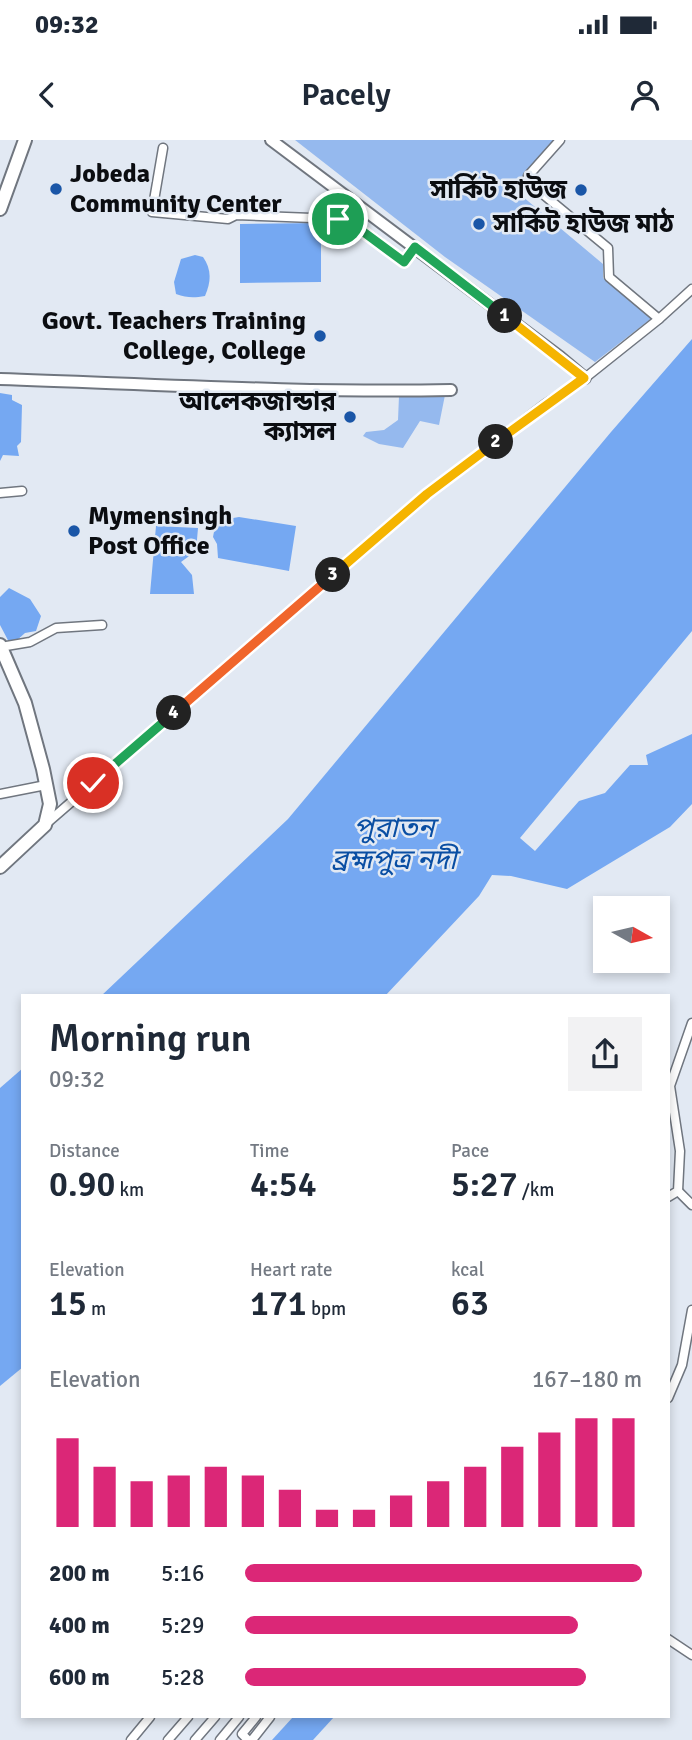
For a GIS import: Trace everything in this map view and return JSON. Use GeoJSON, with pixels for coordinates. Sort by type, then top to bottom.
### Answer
{"type":"FeatureCollection","features":[{"type":"Feature","properties":{"kind":"main road"},"geometry":{"type":"LineString","coordinates":[[0,209],[24,140]]}},
{"type":"Feature","properties":{"kind":"main road"},"geometry":{"type":"LineString","coordinates":[[0,646],[25,703],[50,804],[45,825],[0,867]]}},
{"type":"Feature","properties":{"kind":"street"},"geometry":{"type":"LineString","coordinates":[[271,140],[551,350],[584,378]]}},
{"type":"Feature","properties":{"kind":"street"},"geometry":{"type":"LineString","coordinates":[[560,140],[528,176],[527,181],[608,248],[608,277],[659,319]]}},
{"type":"Feature","properties":{"kind":"street"},"geometry":{"type":"LineString","coordinates":[[163,148],[152,212],[228,219],[236,215],[338,219],[350,222],[404,262],[415,247]]}},
{"type":"Feature","properties":{"kind":"street"},"geometry":{"type":"LineString","coordinates":[[45,825],[427,494],[545,404],[584,378],[659,319],[692,289]]}},
{"type":"Feature","properties":{"kind":"street"},"geometry":{"type":"LineString","coordinates":[[0,379],[252,389],[377,392],[451,390]]}},
{"type":"Feature","properties":{"kind":"street"},"geometry":{"type":"LineString","coordinates":[[0,493],[22,491]]}},
{"type":"Feature","properties":{"kind":"street"},"geometry":{"type":"LineString","coordinates":[[0,646],[30,642],[56,628],[102,625]]}},
{"type":"Feature","properties":{"kind":"street"},"geometry":{"type":"LineString","coordinates":[[0,794],[46,785]]}},
{"type":"Feature","properties":{"kind":"street"},"geometry":{"type":"LineString","coordinates":[[692,1023],[670,1086],[680,1151],[678,1191],[692,1205]]}},
{"type":"Feature","properties":{"kind":"street"},"geometry":{"type":"LineString","coordinates":[[670,1196],[678,1191]]}},
{"type":"Feature","properties":{"kind":"street"},"geometry":{"type":"LineString","coordinates":[[670,1393],[682,1365],[692,1310]]}},
{"type":"Feature","properties":{"kind":"street"},"geometry":{"type":"LineString","coordinates":[[670,1640],[692,1655]]}},
{"type":"Feature","properties":{"kind":"street"},"geometry":{"type":"LineString","coordinates":[[131,1740],[149,1718]]}},
{"type":"Feature","properties":{"kind":"street"},"geometry":{"type":"LineString","coordinates":[[168,1740],[187,1718]]}},
{"type":"Feature","properties":{"kind":"street"},"geometry":{"type":"LineString","coordinates":[[195,1740],[214,1718]]}},
{"type":"Feature","properties":{"kind":"street"},"geometry":{"type":"LineString","coordinates":[[220,1740],[238,1718]]}},
{"type":"Feature","properties":{"kind":"street"},"geometry":{"type":"LineString","coordinates":[[255,1718],[242,1734],[250,1740],[269,1718]]}},
{"type":"Feature","properties":{"kind":"shaded area","name":"সার্কিট হাউজ মাঠ"},"geometry":{"type":"Polygon","coordinates":[[[295,140],[556,140],[518,181],[516,191],[603,264],[603,278],[652,318],[595,362],[445,257],[295,140]]]}},
{"type":"Feature","properties":{"kind":"shaded area"},"geometry":{"type":"Polygon","coordinates":[[[445,395],[439,425],[420,421],[403,448],[379,444],[363,436],[366,432],[384,430],[398,420],[399,396],[445,395]]]}},
{"type":"Feature","properties":{"kind":"water"},"geometry":{"type":"Polygon","coordinates":[[[321,223],[321,282],[240,283],[240,224],[321,223]]]}},
{"type":"Feature","properties":{"kind":"water"},"geometry":{"type":"Polygon","coordinates":[[[195,255],[203,257],[209,271],[205,296],[176,294],[174,282],[181,259],[195,255]]]}},
{"type":"Feature","properties":{"kind":"water","name":"পুরাতন ব্রহ্মপুত্র নদী"},"geometry":{"type":"Polygon","coordinates":[[[692,339],[692,631],[520,838],[535,851],[579,801],[605,793],[630,765],[648,765],[646,755],[692,734],[692,804],[670,827],[567,889],[511,876],[492,875],[479,896],[387,994],[103,994],[288,819],[692,339]]]}},
{"type":"Feature","properties":{"kind":"water"},"geometry":{"type":"Polygon","coordinates":[[[0,393],[12,395],[12,400],[22,405],[21,442],[17,446],[19,456],[3,455],[0,461],[0,393]]]}},
{"type":"Feature","properties":{"kind":"water"},"geometry":{"type":"Polygon","coordinates":[[[239,517],[296,526],[289,571],[218,558],[217,544],[213,537],[216,521],[239,517]]]}},
{"type":"Feature","properties":{"kind":"water"},"geometry":{"type":"Polygon","coordinates":[[[156,526],[198,528],[196,551],[181,562],[192,575],[194,594],[150,594],[156,526]]]}},
{"type":"Feature","properties":{"kind":"water"},"geometry":{"type":"Polygon","coordinates":[[[9,588],[30,599],[41,616],[36,631],[25,633],[10,644],[0,625],[0,597],[9,588]]]}},
{"type":"Feature","properties":{"kind":"water"},"geometry":{"type":"Polygon","coordinates":[[[21,1070],[21,1369],[0,1386],[0,1088],[21,1070]]]}},
{"type":"Feature","properties":{"kind":"water"},"geometry":{"type":"Polygon","coordinates":[[[292,1718],[333,1718],[313,1740],[272,1740],[292,1718]]]}},
{"type":"Feature","properties":{"kind":"place","name":"Jobeda Community Center"},"geometry":{"type":"Point","coordinates":[56,189]}},
{"type":"Feature","properties":{"kind":"place","name":"সার্কিট হাউজ"},"geometry":{"type":"Point","coordinates":[581,190]}},
{"type":"Feature","properties":{"kind":"place","name":"সার্কিট হাউজ মাঠ"},"geometry":{"type":"Point","coordinates":[479,224]}},
{"type":"Feature","properties":{"kind":"place","name":"Govt. Teachers Training College, College"},"geometry":{"type":"Point","coordinates":[320,336]}},
{"type":"Feature","properties":{"kind":"place","name":"আলেকজান্ডার ক্যাসল"},"geometry":{"type":"Point","coordinates":[350,417]}},
{"type":"Feature","properties":{"kind":"place","name":"Mymensingh Post Office"},"geometry":{"type":"Point","coordinates":[74,531]}},
{"type":"Feature","properties":{"kind":"route"},"geometry":{"type":"LineString","coordinates":[[93,783],[427,494],[545,404],[584,378],[415,247],[404,262],[350,222],[338,219]]}}]}
